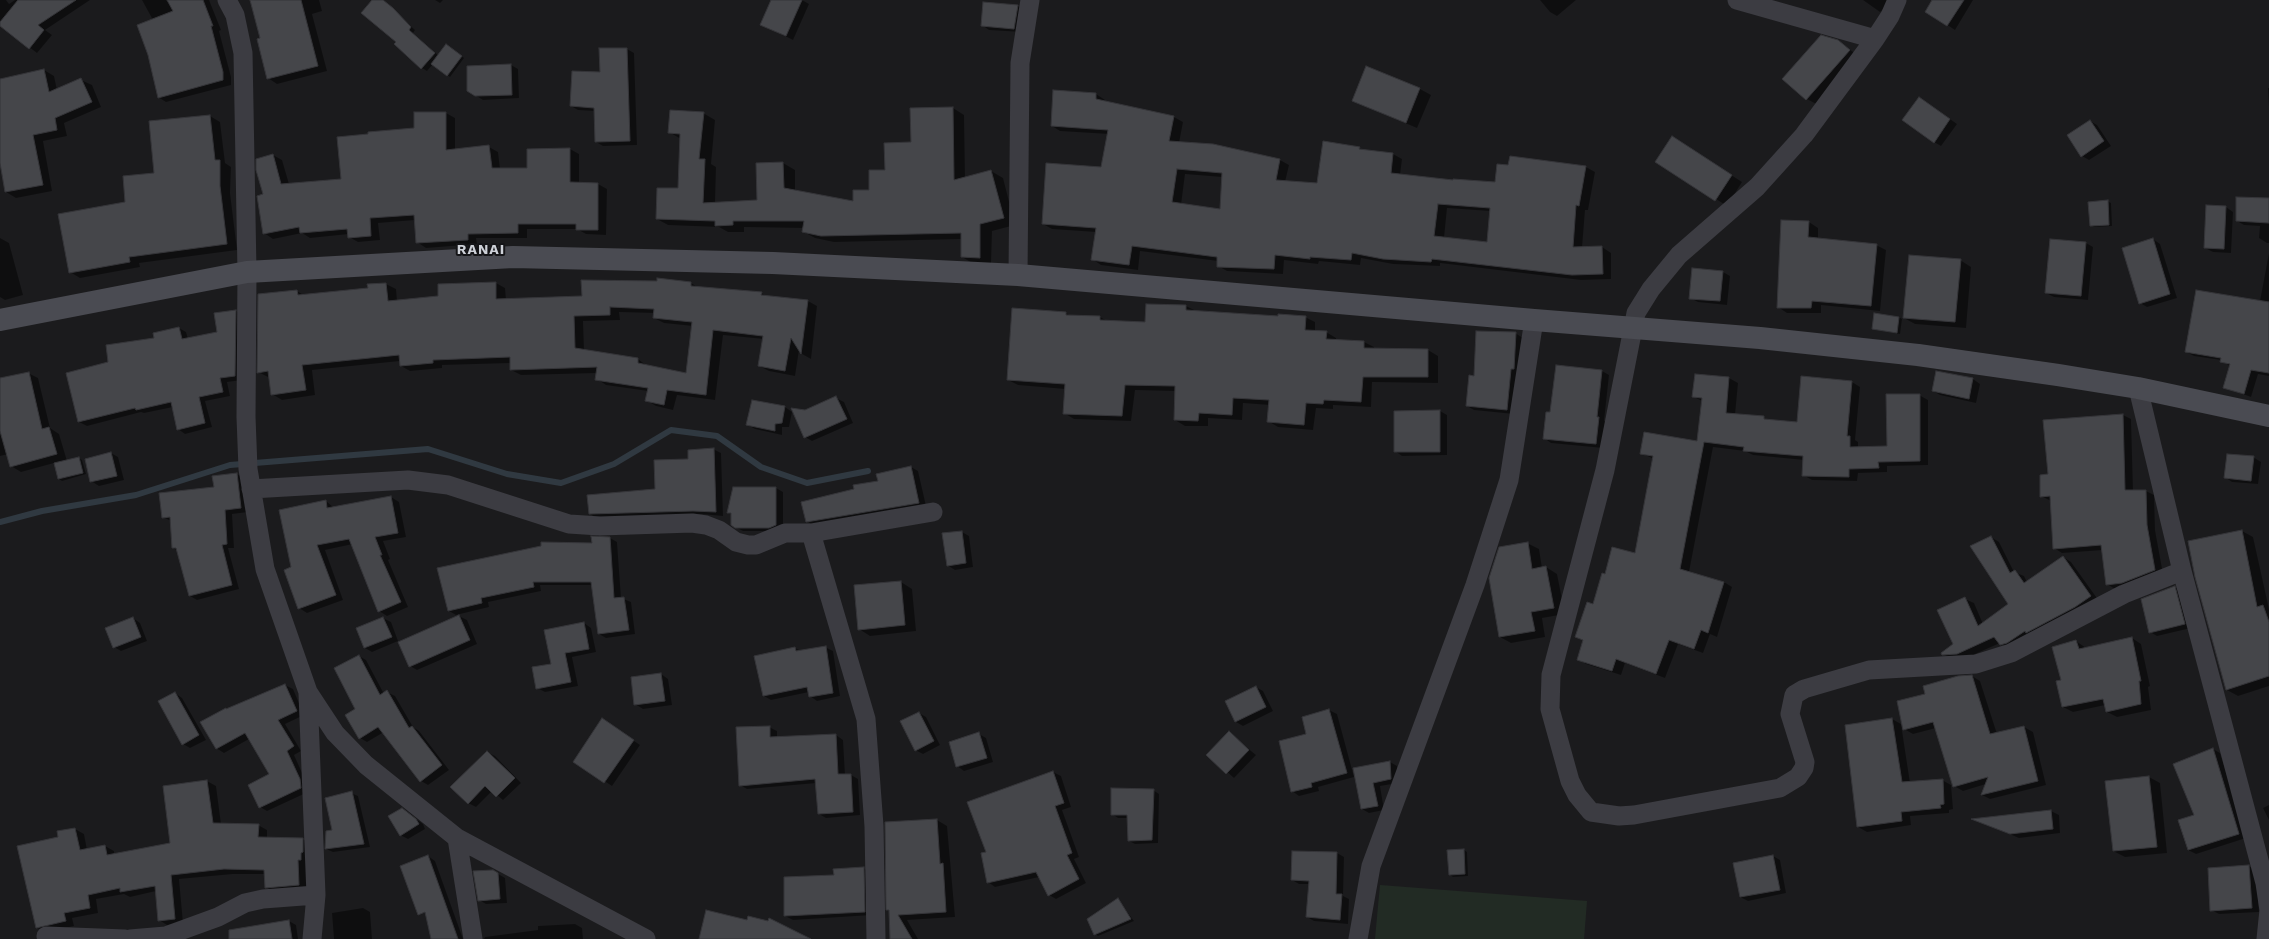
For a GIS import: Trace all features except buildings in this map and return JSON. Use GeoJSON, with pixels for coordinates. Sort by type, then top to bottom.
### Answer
{"type":"FeatureCollection","features":[{"type":"Feature","properties":{"kind":"street"},"geometry":{"type":"LineString","coordinates":[[227,0],[235,15],[243,53],[248,272],[246,417],[248,469],[265,569],[308,692],[335,733],[366,765],[457,838],[646,939]]}},
{"type":"Feature","properties":{"kind":"street"},"geometry":{"type":"LineString","coordinates":[[1018,275],[1020,63],[1030,0]]}},
{"type":"Feature","properties":{"kind":"street"},"geometry":{"type":"LineString","coordinates":[[1737,0],[1875,39]]}},
{"type":"Feature","properties":{"kind":"street"},"geometry":{"type":"LineString","coordinates":[[1897,0],[1890,16],[1875,39],[1804,135],[1762,181],[1730,212],[1678,255],[1651,288],[1636,313],[1605,470],[1549,686],[1550,709],[1570,781],[1577,795],[1591,812],[1604,815],[1634,815],[1780,788],[1798,777],[1804,768],[1805,762],[1790,714],[1794,695],[1804,689],[1869,670],[1976,664],[2011,653],[2124,594],[2182,571]]}},
{"type":"Feature","properties":{"kind":"street"},"geometry":{"type":"LineString","coordinates":[[0,320],[248,272],[512,257],[773,262],[1018,275],[1534,320],[1634,326],[1918,355],[2138,388],[2269,416]]}},
{"type":"Feature","properties":{"kind":"street"},"geometry":{"type":"LineString","coordinates":[[1358,939],[1371,866],[1475,585],[1509,480],[1534,320]]}},
{"type":"Feature","properties":{"kind":"street"},"geometry":{"type":"LineString","coordinates":[[2138,388],[2182,571],[2265,883],[2269,910],[2266,939]]}},
{"type":"Feature","properties":{"kind":"street"},"geometry":{"type":"LineString","coordinates":[[251,489],[408,480],[448,485],[569,524],[600,526],[692,523],[706,525],[719,530],[736,542],[748,545],[756,545],[784,533],[811,533],[934,512]]}},
{"type":"Feature","properties":{"kind":"street"},"geometry":{"type":"LineString","coordinates":[[811,533],[866,719],[874,826],[876,939]]}},
{"type":"Feature","properties":{"kind":"street"},"geometry":{"type":"LineString","coordinates":[[308,692],[316,896],[312,939]]}},
{"type":"Feature","properties":{"kind":"street"},"geometry":{"type":"LineString","coordinates":[[457,838],[473,939]]}},
{"type":"Feature","properties":{"kind":"street"},"geometry":{"type":"LineString","coordinates":[[130,939],[166,936],[218,917],[245,904],[263,899],[316,896]]}},
{"type":"Feature","properties":{"kind":"street"},"geometry":{"type":"LineString","coordinates":[[46,936],[125,939]]}},
{"type":"Feature","properties":{"kind":"shaded area"},"geometry":{"type":"Polygon","coordinates":[[[1380,885],[1587,901],[1584,939],[1375,939],[1380,885]]]}},
{"type":"Feature","properties":{"kind":"waterway"},"geometry":{"type":"LineString","coordinates":[[0,522],[42,511],[136,495],[230,465],[428,449],[507,474],[561,483],[614,464],[671,430],[717,436],[761,467],[807,483],[868,471]]}},
{"type":"Feature","properties":{"kind":"district","name":"RANAI"},"geometry":{"type":"Point","coordinates":[481,250]}}]}
